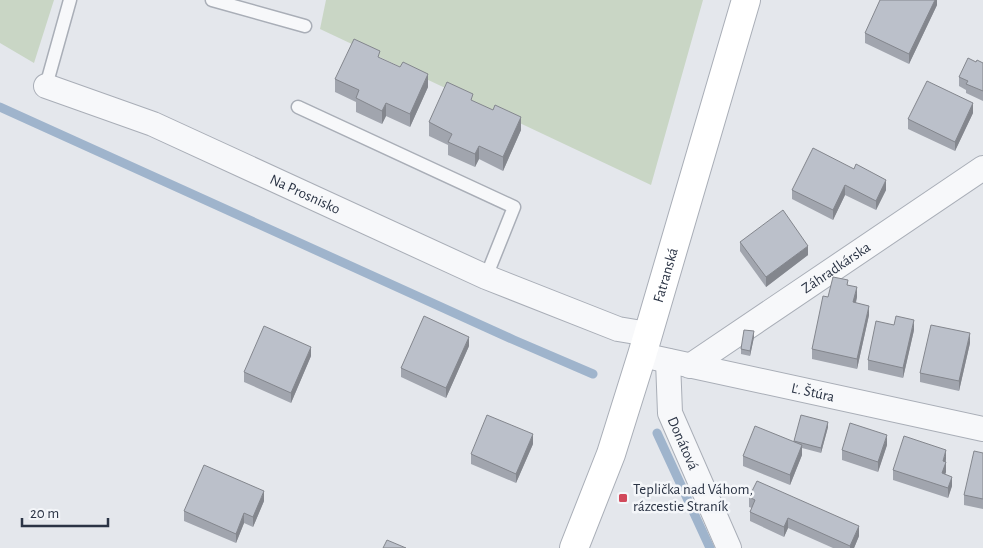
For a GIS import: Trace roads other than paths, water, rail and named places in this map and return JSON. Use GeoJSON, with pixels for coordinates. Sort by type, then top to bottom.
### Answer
{"type":"FeatureCollection","features":[{"type":"Feature","properties":{"kind":"main road","name":"Fatranská"},"geometry":{"type":"LineString","coordinates":[[574,548],[611,454],[662,354],[746,0]]}},
{"type":"Feature","properties":{"kind":"street","name":"Na Prosnisko"},"geometry":{"type":"LineString","coordinates":[[46,86],[153,124],[486,276],[618,329],[662,354]]}},
{"type":"Feature","properties":{"kind":"street","name":"Záhradkárska"},"geometry":{"type":"LineString","coordinates":[[662,354],[983,168]]}},
{"type":"Feature","properties":{"kind":"street","name":"Ľ. Štúra"},"geometry":{"type":"LineString","coordinates":[[662,354],[983,429]]}},
{"type":"Feature","properties":{"kind":"street","name":"Donátová"},"geometry":{"type":"LineString","coordinates":[[662,354],[670,413],[729,548]]}},
{"type":"Feature","properties":{"kind":"lane","name":"Na Prosnisko"},"geometry":{"type":"LineString","coordinates":[[46,86],[70,0]]}},
{"type":"Feature","properties":{"kind":"lane"},"geometry":{"type":"LineString","coordinates":[[212,0],[304,26]]}},
{"type":"Feature","properties":{"kind":"lane"},"geometry":{"type":"LineString","coordinates":[[298,107],[514,208],[486,276]]}},
{"type":"Feature","properties":{"kind":"waterway"},"geometry":{"type":"LineString","coordinates":[[0,107],[593,374]]}},
{"type":"Feature","properties":{"kind":"waterway"},"geometry":{"type":"LineString","coordinates":[[657,433],[710,548]]}},
{"type":"Feature","properties":{"kind":"place","name":"Teplička nad Váhom, rázcestie Straník"},"geometry":{"type":"Point","coordinates":[623,498]}}]}
